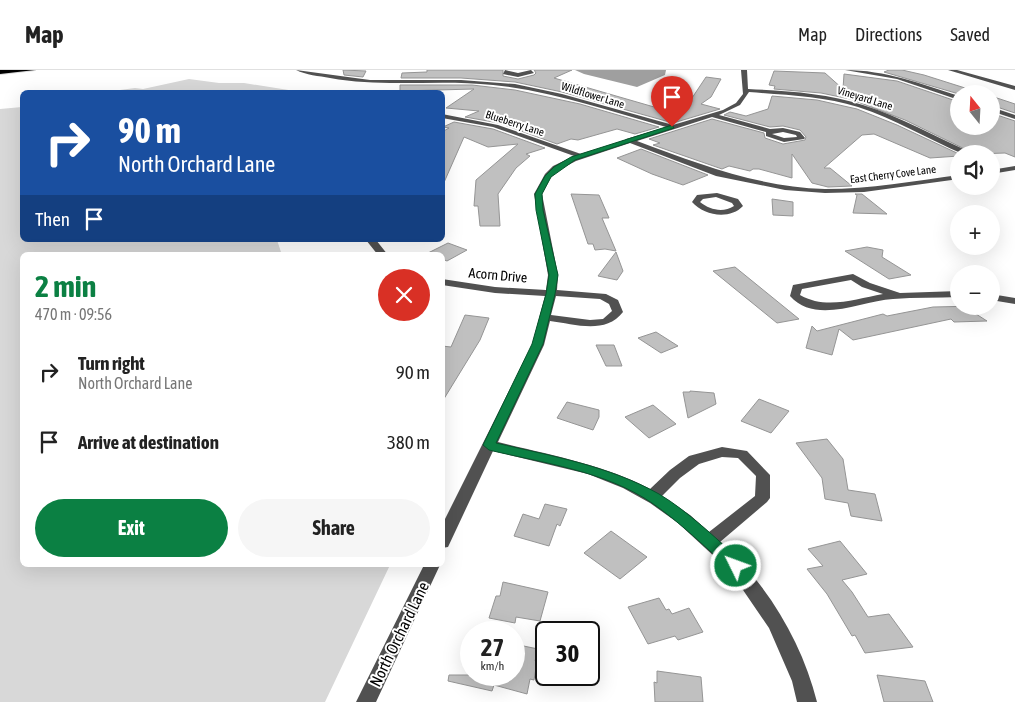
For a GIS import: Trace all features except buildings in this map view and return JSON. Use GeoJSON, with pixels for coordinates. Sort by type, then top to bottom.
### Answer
{"type":"FeatureCollection","features":[{"type":"Feature","properties":{"kind":"main road"},"geometry":{"type":"LineString","coordinates":[[0,72],[32,70]]}},
{"type":"Feature","properties":{"kind":"street","name":"Wildflower Lane"},"geometry":{"type":"LineString","coordinates":[[299,70],[383,84],[446,81],[501,84],[556,94],[672,127]]}},
{"type":"Feature","properties":{"kind":"street"},"geometry":{"type":"LineString","coordinates":[[310,72],[319,70]]}},
{"type":"Feature","properties":{"kind":"street"},"geometry":{"type":"LineString","coordinates":[[508,70],[505,73],[514,75],[530,73],[528,70]]}},
{"type":"Feature","properties":{"kind":"street"},"geometry":{"type":"LineString","coordinates":[[445,536],[538,344],[551,294],[553,275],[538,194],[548,176],[556,168],[580,156],[738,104],[743,100],[746,90],[744,70]]}},
{"type":"Feature","properties":{"kind":"street"},"geometry":{"type":"LineString","coordinates":[[848,70],[898,78],[950,95]]}},
{"type":"Feature","properties":{"kind":"street"},"geometry":{"type":"LineString","coordinates":[[951,70],[1015,88]]}},
{"type":"Feature","properties":{"kind":"street"},"geometry":{"type":"LineString","coordinates":[[501,84],[514,75]]}},
{"type":"Feature","properties":{"kind":"street"},"geometry":{"type":"LineString","coordinates":[[986,81],[1006,79]]}},
{"type":"Feature","properties":{"kind":"street","name":"Vineyard Lane"},"geometry":{"type":"LineString","coordinates":[[746,90],[803,94],[859,105],[913,126],[950,146]]}},
{"type":"Feature","properties":{"kind":"street"},"geometry":{"type":"LineString","coordinates":[[1000,112],[1015,117]]}},
{"type":"Feature","properties":{"kind":"street"},"geometry":{"type":"LineString","coordinates":[[712,114],[770,132]]}},
{"type":"Feature","properties":{"kind":"street","name":"Blueberry Lane"},"geometry":{"type":"LineString","coordinates":[[445,116],[469,119],[506,128],[580,156]]}},
{"type":"Feature","properties":{"kind":"street","name":"East Cherry Cove Lane"},"geometry":{"type":"LineString","coordinates":[[628,140],[679,159],[734,189],[785,188],[846,191],[950,178]]}},
{"type":"Feature","properties":{"kind":"street"},"geometry":{"type":"LineString","coordinates":[[1000,165],[1012,169]]}},
{"type":"Feature","properties":{"kind":"street"},"geometry":{"type":"LineString","coordinates":[[373,242],[381,252]]}},
{"type":"Feature","properties":{"kind":"street"},"geometry":{"type":"LineString","coordinates":[[896,295],[866,285],[853,277],[797,287],[795,296],[810,305],[832,307],[896,295],[950,294]]}},
{"type":"Feature","properties":{"kind":"street","name":"Acorn Drive"},"geometry":{"type":"LineString","coordinates":[[445,282],[495,290],[602,296],[614,302],[618,312],[606,322],[590,323],[545,317]]}},
{"type":"Feature","properties":{"kind":"street"},"geometry":{"type":"LineString","coordinates":[[1000,298],[1015,301]]}},
{"type":"Feature","properties":{"kind":"street"},"geometry":{"type":"LineString","coordinates":[[489,445],[591,470],[628,484],[652,497],[684,519],[736,566],[776,623],[802,680],[807,702]]}},
{"type":"Feature","properties":{"kind":"street"},"geometry":{"type":"LineString","coordinates":[[652,497],[675,474],[694,460],[722,452],[742,454],[763,476],[762,498],[709,542]]}},
{"type":"Feature","properties":{"kind":"street","name":"North Orchard Lane"},"geometry":{"type":"LineString","coordinates":[[366,702],[431,567]]}},
{"type":"Feature","properties":{"kind":"shaded area"},"geometry":{"type":"Polygon","coordinates":[[[575,70],[666,70],[665,75],[637,87],[575,70]]]}},
{"type":"Feature","properties":{"kind":"shaded area"},"geometry":{"type":"Polygon","coordinates":[[[189,79],[219,83],[244,83],[288,90],[120,90],[143,89],[189,79]]]}},
{"type":"Feature","properties":{"kind":"shaded area"},"geometry":{"type":"Polygon","coordinates":[[[20,107],[20,242],[278,242],[281,252],[20,252],[20,567],[389,567],[325,702],[0,702],[0,109],[20,107]]]}},
{"type":"Feature","properties":{"kind":"route"},"geometry":{"type":"LineString","coordinates":[[672,127],[573,159],[556,168],[548,176],[538,194],[553,275],[551,294],[538,344],[489,445],[591,470],[628,484],[656,499],[684,519],[736,566]]}}]}
